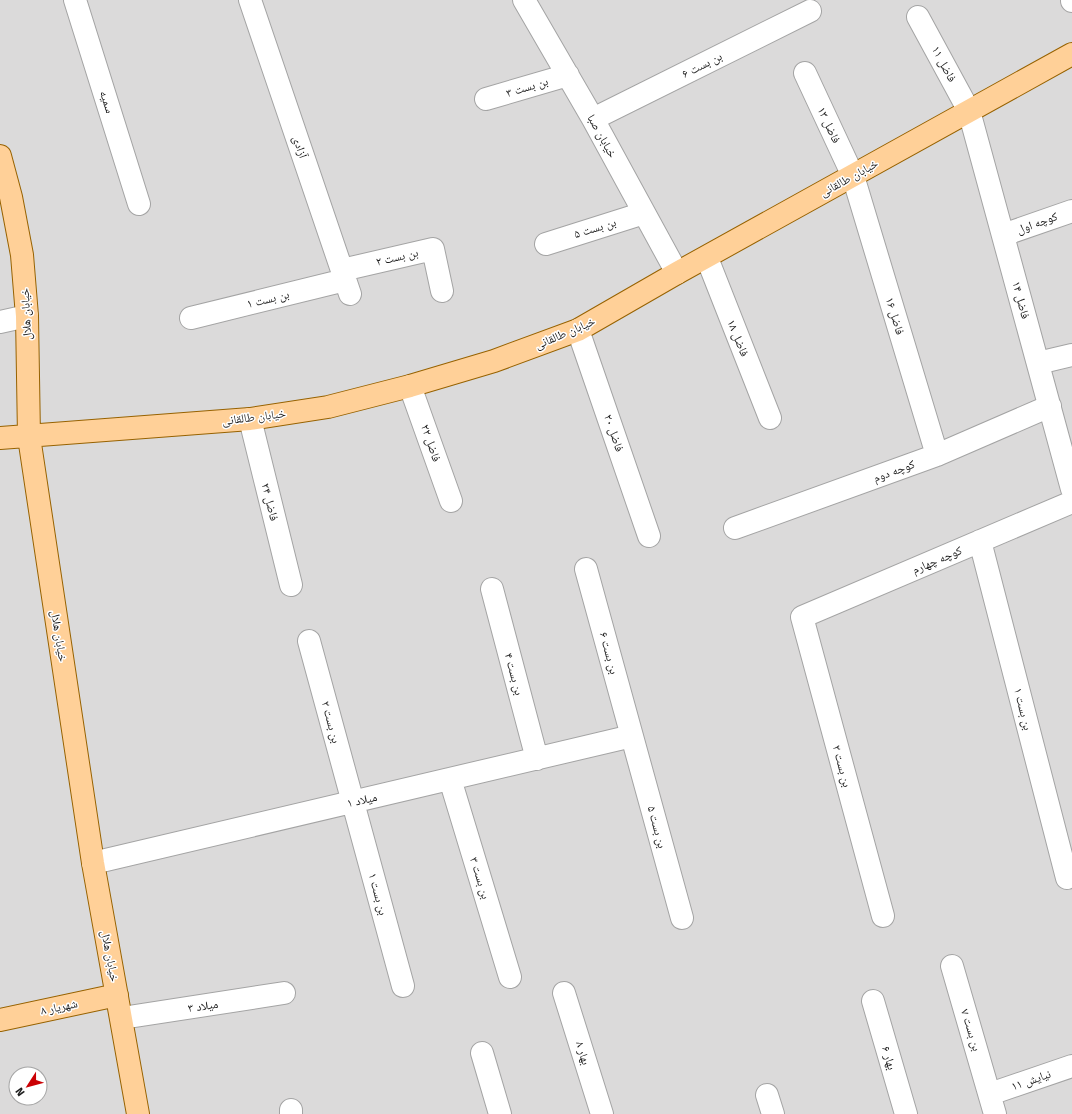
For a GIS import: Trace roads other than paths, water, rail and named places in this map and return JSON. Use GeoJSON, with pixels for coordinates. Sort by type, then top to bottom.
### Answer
{"type":"FeatureCollection","features":[{"type":"Feature","properties":{"kind":"main road","name":"خیابان طالقانی"},"geometry":{"type":"LineString","coordinates":[[0,438],[29,437],[250,419],[328,407],[410,386],[494,361],[578,330],[677,273],[1072,54]]}},
{"type":"Feature","properties":{"kind":"main road","name":"خیابان هلال"},"geometry":{"type":"LineString","coordinates":[[0,156],[6,198],[22,255],[27,316],[29,437],[93,863],[138,1114]]}},
{"type":"Feature","properties":{"kind":"main road","name":"شهریار ۸"},"geometry":{"type":"LineString","coordinates":[[0,1020],[117,995]]}},
{"type":"Feature","properties":{"kind":"street","name":"سمیه"},"geometry":{"type":"LineString","coordinates":[[75,0],[139,204]]}},
{"type":"Feature","properties":{"kind":"street","name":"آزادی"},"geometry":{"type":"LineString","coordinates":[[250,0],[346,281]]}},
{"type":"Feature","properties":{"kind":"street","name":"خیابان صبا"},"geometry":{"type":"LineString","coordinates":[[524,0],[593,119],[677,273]]}},
{"type":"Feature","properties":{"kind":"street","name":"بن بست ۶"},"geometry":{"type":"LineString","coordinates":[[593,119],[810,11]]}},
{"type":"Feature","properties":{"kind":"street","name":"فاضل ۱۱"},"geometry":{"type":"LineString","coordinates":[[918,17],[969,111]]}},
{"type":"Feature","properties":{"kind":"street","name":"فاضل ۱۳"},"geometry":{"type":"LineString","coordinates":[[805,73],[853,176]]}},
{"type":"Feature","properties":{"kind":"street","name":"بن بست ۳"},"geometry":{"type":"LineString","coordinates":[[486,99],[568,75]]}},
{"type":"Feature","properties":{"kind":"street","name":"فاضل ۱۴"},"geometry":{"type":"LineString","coordinates":[[969,111],[1072,489]]}},
{"type":"Feature","properties":{"kind":"street","name":"فاضل ۱۶"},"geometry":{"type":"LineString","coordinates":[[853,176],[936,455]]}},
{"type":"Feature","properties":{"kind":"street","name":"کوچه اول"},"geometry":{"type":"LineString","coordinates":[[1003,235],[1072,211]]}},
{"type":"Feature","properties":{"kind":"street","name":"بن بست ۵"},"geometry":{"type":"LineString","coordinates":[[546,244],[644,213]]}},
{"type":"Feature","properties":{"kind":"street","name":"بن بست ۲"},"geometry":{"type":"LineString","coordinates":[[346,281],[433,249],[442,291]]}},
{"type":"Feature","properties":{"kind":"street","name":"فاضل ۱۸"},"geometry":{"type":"LineString","coordinates":[[706,258],[770,418]]}},
{"type":"Feature","properties":{"kind":"street","name":"بن بست ۱"},"geometry":{"type":"LineString","coordinates":[[191,318],[346,281]]}},
{"type":"Feature","properties":{"kind":"street"},"geometry":{"type":"LineString","coordinates":[[0,322],[27,316]]}},
{"type":"Feature","properties":{"kind":"street","name":"فاضل ۲۰"},"geometry":{"type":"LineString","coordinates":[[578,330],[649,536]]}},
{"type":"Feature","properties":{"kind":"street"},"geometry":{"type":"LineString","coordinates":[[1038,363],[1072,355]]}},
{"type":"Feature","properties":{"kind":"street","name":"فاضل ۲۲"},"geometry":{"type":"LineString","coordinates":[[410,386],[451,501]]}},
{"type":"Feature","properties":{"kind":"street","name":"کوچه دوم"},"geometry":{"type":"LineString","coordinates":[[736,528],[936,455],[1050,406]]}},
{"type":"Feature","properties":{"kind":"street","name":"فاضل ۲۴"},"geometry":{"type":"LineString","coordinates":[[250,419],[291,586]]}},
{"type":"Feature","properties":{"kind":"street","name":"کوچه چهارم"},"geometry":{"type":"LineString","coordinates":[[802,617],[1072,502]]}},
{"type":"Feature","properties":{"kind":"street","name":"بن بست ۱"},"geometry":{"type":"LineString","coordinates":[[980,541],[1067,878]]}},
{"type":"Feature","properties":{"kind":"street","name":"بن بست ۶"},"geometry":{"type":"LineString","coordinates":[[586,569],[632,736]]}},
{"type":"Feature","properties":{"kind":"street","name":"بن بست ۴"},"geometry":{"type":"LineString","coordinates":[[492,589],[537,759]]}},
{"type":"Feature","properties":{"kind":"street","name":"بن بست ۲"},"geometry":{"type":"LineString","coordinates":[[802,617],[883,916]]}},
{"type":"Feature","properties":{"kind":"street","name":"بن بست ۲"},"geometry":{"type":"LineString","coordinates":[[310,641],[353,802]]}},
{"type":"Feature","properties":{"kind":"street","name":"بن بست ۵"},"geometry":{"type":"LineString","coordinates":[[632,736],[682,918]]}},
{"type":"Feature","properties":{"kind":"street","name":"میلاد ۱"},"geometry":{"type":"LineString","coordinates":[[93,863],[632,736]]}},
{"type":"Feature","properties":{"kind":"street","name":"بن بست ۳"},"geometry":{"type":"LineString","coordinates":[[450,779],[510,977]]}},
{"type":"Feature","properties":{"kind":"street","name":"بن بست ۱"},"geometry":{"type":"LineString","coordinates":[[353,802],[403,986]]}},
{"type":"Feature","properties":{"kind":"street","name":"بن بست ۷"},"geometry":{"type":"LineString","coordinates":[[952,966],[993,1104]]}},
{"type":"Feature","properties":{"kind":"street","name":"بهار ۸"},"geometry":{"type":"LineString","coordinates":[[564,992],[600,1114]]}},
{"type":"Feature","properties":{"kind":"street","name":"میلاد ۳"},"geometry":{"type":"LineString","coordinates":[[122,1018],[284,993]]}},
{"type":"Feature","properties":{"kind":"street","name":"بهار ۶"},"geometry":{"type":"LineString","coordinates":[[873,1001],[906,1114]]}},
{"type":"Feature","properties":{"kind":"street"},"geometry":{"type":"LineString","coordinates":[[482,1053],[500,1114]]}},
{"type":"Feature","properties":{"kind":"street","name":"نیایش ۱۱"},"geometry":{"type":"LineString","coordinates":[[993,1104],[1072,1066]]}}]}
